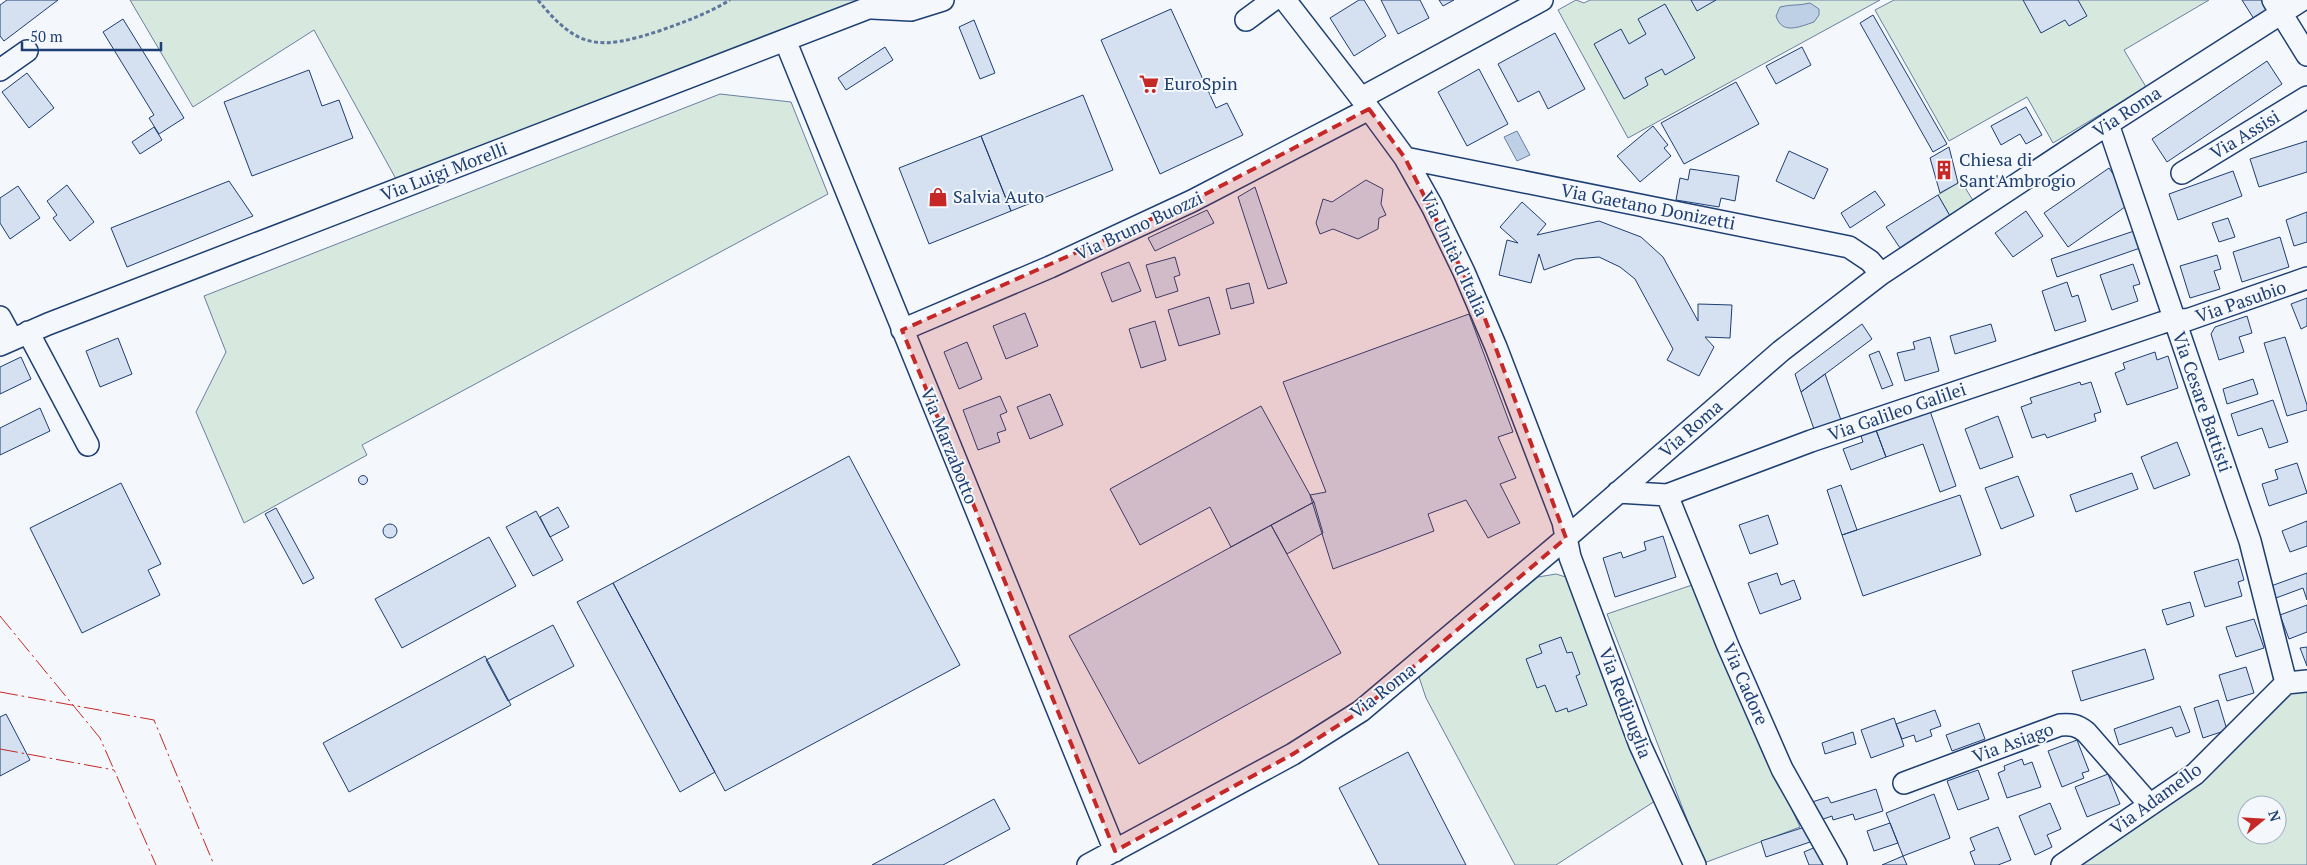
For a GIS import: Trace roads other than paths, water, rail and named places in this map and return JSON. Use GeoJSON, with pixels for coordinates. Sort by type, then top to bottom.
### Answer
{"type":"FeatureCollection","features":[{"type":"Feature","properties":{"kind":"street"},"geometry":{"type":"LineString","coordinates":[[879,4],[911,10],[943,0]]}},
{"type":"Feature","properties":{"kind":"street"},"geometry":{"type":"LineString","coordinates":[[1246,20],[1273,0]]}},
{"type":"Feature","properties":{"kind":"street","name":"Via Unità d'Italia"},"geometry":{"type":"LineString","coordinates":[[1285,0],[1406,158],[1432,206],[1481,308],[1563,522],[1566,538]]}},
{"type":"Feature","properties":{"kind":"street","name":"Via Bruno Buozzi"},"geometry":{"type":"LineString","coordinates":[[902,330],[1050,267],[1192,201],[1542,0]]}},
{"type":"Feature","properties":{"kind":"street","name":"Via Roma"},"geometry":{"type":"LineString","coordinates":[[1088,865],[1293,754],[1361,711],[1566,538],[1781,351],[1881,274],[2108,124],[2277,7],[2302,0]]}},
{"type":"Feature","properties":{"kind":"street","name":"Via Luigi Morelli"},"geometry":{"type":"LineString","coordinates":[[14,339],[48,324],[879,4]]}},
{"type":"Feature","properties":{"kind":"street"},"geometry":{"type":"LineString","coordinates":[[2277,7],[2307,55]]}},
{"type":"Feature","properties":{"kind":"street","name":"Via Marzabotto"},"geometry":{"type":"LineString","coordinates":[[785,40],[1115,851]]}},
{"type":"Feature","properties":{"kind":"street"},"geometry":{"type":"LineString","coordinates":[[0,70],[27,51]]}},
{"type":"Feature","properties":{"kind":"street","name":"Via Assisi"},"geometry":{"type":"LineString","coordinates":[[2182,173],[2307,97]]}},
{"type":"Feature","properties":{"kind":"street","name":"Via Cesare Battisti"},"geometry":{"type":"LineString","coordinates":[[2108,124],[2297,682]]}},
{"type":"Feature","properties":{"kind":"street","name":"Via Gaetano Donizetti"},"geometry":{"type":"LineString","coordinates":[[1406,158],[1849,247],[1860,253],[1881,274]]}},
{"type":"Feature","properties":{"kind":"street","name":"Via Pasubio"},"geometry":{"type":"LineString","coordinates":[[2174,319],[2187,320],[2307,278]]}},
{"type":"Feature","properties":{"kind":"street"},"geometry":{"type":"LineString","coordinates":[[0,317],[88,445]]}},
{"type":"Feature","properties":{"kind":"street","name":"Via Galileo Galilei"},"geometry":{"type":"LineString","coordinates":[[1618,492],[1667,495],[1811,441],[2174,319]]}},
{"type":"Feature","properties":{"kind":"street","name":"Via Cadore"},"geometry":{"type":"LineString","coordinates":[[1667,495],[1728,646],[1782,769],[1836,865]]}},
{"type":"Feature","properties":{"kind":"street","name":"Via Redipuglia"},"geometry":{"type":"LineString","coordinates":[[1566,538],[1570,557],[1640,745],[1695,865]]}},
{"type":"Feature","properties":{"kind":"street","name":"Via Adamello"},"geometry":{"type":"LineString","coordinates":[[2062,865],[2195,774],[2297,682]]}},
{"type":"Feature","properties":{"kind":"street","name":"Via Asiago"},"geometry":{"type":"LineString","coordinates":[[1904,783],[2060,725],[2069,724],[2078,726],[2086,732],[2150,805]]}},
{"type":"Feature","properties":{"kind":"water"},"geometry":{"type":"Polygon","coordinates":[[[1810,3],[1819,9],[1819,15],[1814,22],[1803,26],[1787,28],[1782,26],[1776,16],[1780,7],[1810,3]]]}},
{"type":"Feature","properties":{"kind":"water"},"geometry":{"type":"Polygon","coordinates":[[[1517,131],[1530,155],[1517,161],[1504,137],[1517,131]]]}},
{"type":"Feature","properties":{"kind":"place","name":"EuroSpin"},"geometry":{"type":"Point","coordinates":[1149,84]}},
{"type":"Feature","properties":{"kind":"place","name":"Chiesa di Sant'Ambrogio"},"geometry":{"type":"Point","coordinates":[1944,170]}},
{"type":"Feature","properties":{"kind":"place","name":"Salvia Auto"},"geometry":{"type":"Point","coordinates":[938,197]}}]}
